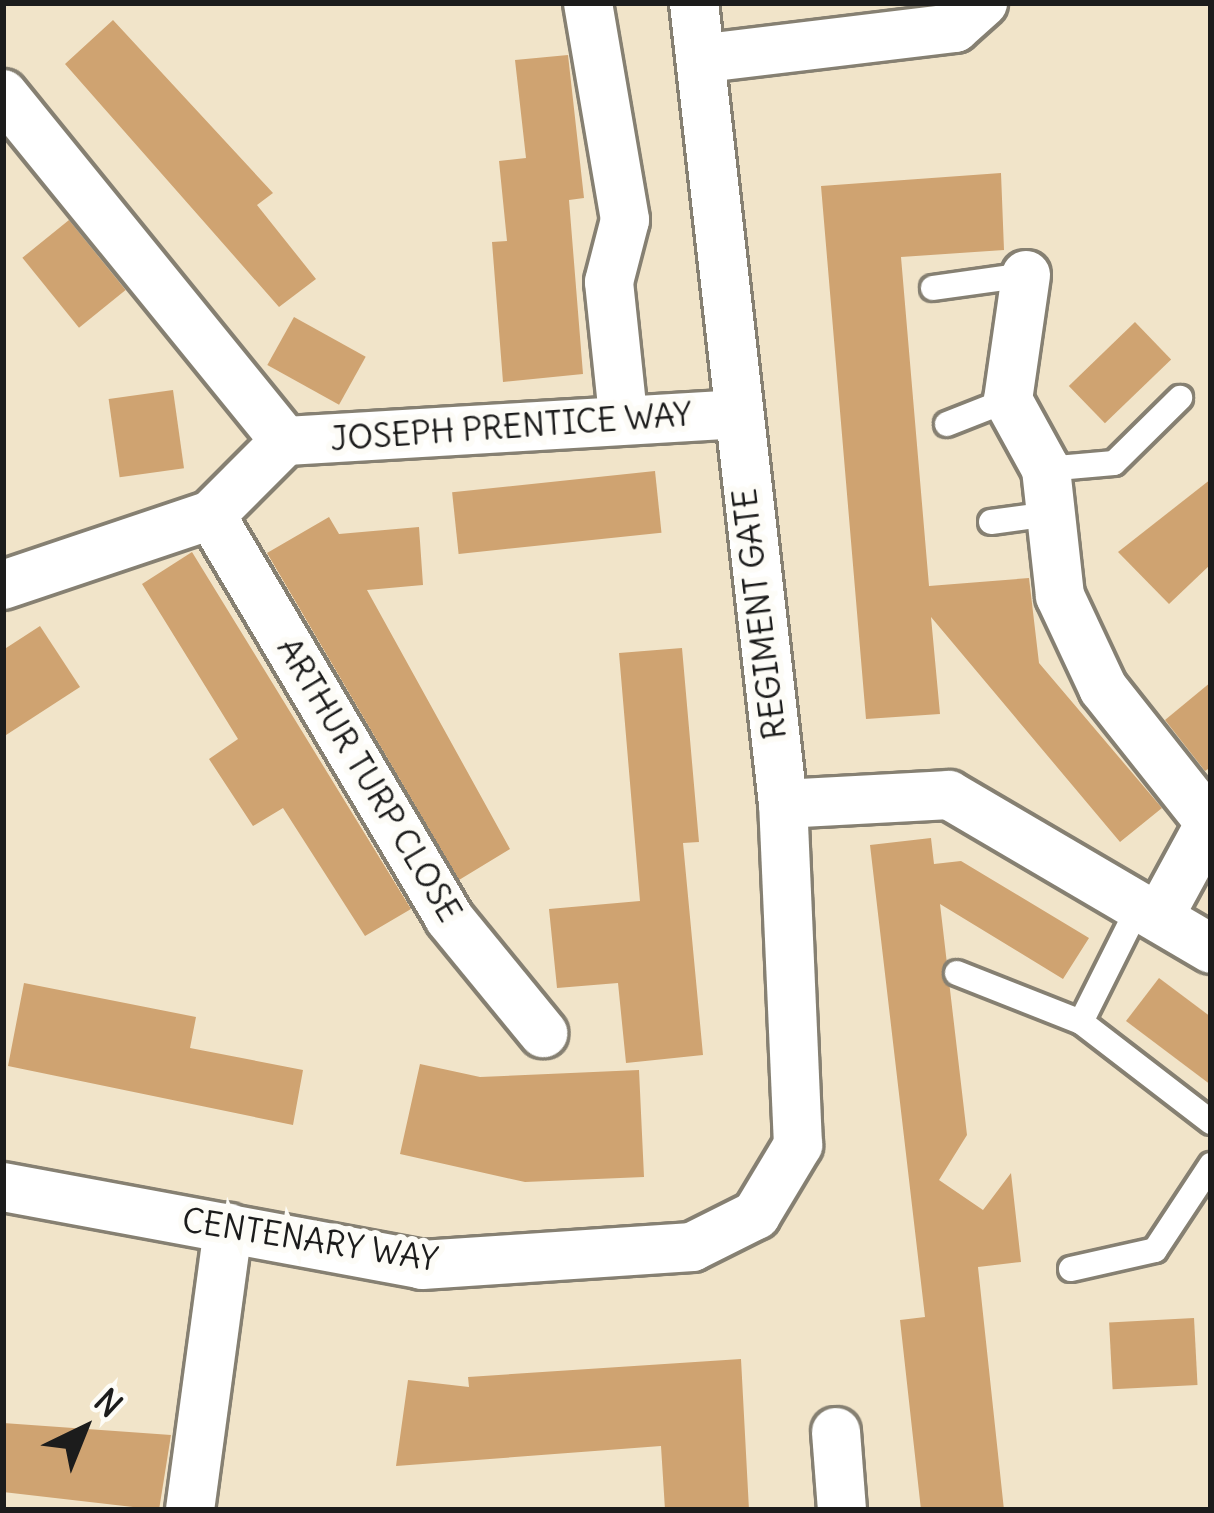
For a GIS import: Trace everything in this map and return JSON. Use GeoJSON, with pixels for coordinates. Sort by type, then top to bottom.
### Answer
{"type":"FeatureCollection","features":[{"type":"Feature","properties":{"kind":"street"},"geometry":{"type":"LineString","coordinates":[[588,3],[625,220],[609,282],[623,416]]}},
{"type":"Feature","properties":{"kind":"street","name":"REGIMENT GATE"},"geometry":{"type":"LineString","coordinates":[[694,3],[706,58],[737,414],[783,803],[798,1145],[756,1215]]}},
{"type":"Feature","properties":{"kind":"street"},"geometry":{"type":"LineString","coordinates":[[706,58],[955,28],[983,3]]}},
{"type":"Feature","properties":{"kind":"street","name":"JOSEPH PRENTICE WAY"},"geometry":{"type":"LineString","coordinates":[[3,94],[284,441]]}},
{"type":"Feature","properties":{"kind":"street"},"geometry":{"type":"LineString","coordinates":[[1026,275],[1007,400],[1048,492],[1060,596],[1103,688],[1210,823],[1149,910]]}},
{"type":"Feature","properties":{"kind":"street","name":"JOSEPH PRENTICE WAY"},"geometry":{"type":"LineString","coordinates":[[3,585],[211,515],[284,441],[623,416],[737,414]]}},
{"type":"Feature","properties":{"kind":"street","name":"ARTHUR TURP CLOSE"},"geometry":{"type":"LineString","coordinates":[[211,515],[449,918],[543,1033]]}},
{"type":"Feature","properties":{"kind":"street"},"geometry":{"type":"LineString","coordinates":[[783,803],[949,795],[1211,950]]}},
{"type":"Feature","properties":{"kind":"street","name":"CENTENARY WAY"},"geometry":{"type":"LineString","coordinates":[[3,1187],[422,1265],[692,1247],[756,1215]]}},
{"type":"Feature","properties":{"kind":"street"},"geometry":{"type":"LineString","coordinates":[[190,1510],[228,1228]]}},
{"type":"Feature","properties":{"kind":"street"},"geometry":{"type":"LineString","coordinates":[[836,1432],[842,1510]]}},
{"type":"Feature","properties":{"kind":"lane"},"geometry":{"type":"LineString","coordinates":[[933,288],[1026,275]]}},
{"type":"Feature","properties":{"kind":"lane"},"geometry":{"type":"LineString","coordinates":[[991,522],[1114,463],[1180,398]]}},
{"type":"Feature","properties":{"kind":"lane"},"geometry":{"type":"LineString","coordinates":[[947,424],[1007,400]]}},
{"type":"Feature","properties":{"kind":"lane"},"geometry":{"type":"LineString","coordinates":[[1082,1022],[1149,910]]}},
{"type":"Feature","properties":{"kind":"lane"},"geometry":{"type":"LineString","coordinates":[[957,974],[1082,1022],[1211,1122]]}},
{"type":"Feature","properties":{"kind":"lane"},"geometry":{"type":"LineString","coordinates":[[1070,1269],[1154,1250],[1211,1165]]}},
{"type":"Feature","properties":{"kind":"building"},"geometry":{"type":"Polygon","coordinates":[[[113,20],[273,193],[257,205],[316,279],[279,307],[65,64],[113,20]]]}},
{"type":"Feature","properties":{"kind":"building"},"geometry":{"type":"Polygon","coordinates":[[[568,55],[584,198],[569,200],[583,374],[503,382],[492,242],[507,241],[499,161],[526,158],[515,60],[568,55]]]}},
{"type":"Feature","properties":{"kind":"building"},"geometry":{"type":"Polygon","coordinates":[[[1001,173],[1004,250],[901,257],[929,586],[1029,578],[1039,663],[1162,808],[1120,842],[931,617],[940,714],[866,719],[821,186],[1001,173]]]}},
{"type":"Feature","properties":{"kind":"building"},"geometry":{"type":"Polygon","coordinates":[[[69,220],[126,290],[79,328],[22,258],[69,220]]]}},
{"type":"Feature","properties":{"kind":"building"},"geometry":{"type":"Polygon","coordinates":[[[294,317],[366,357],[339,405],[267,365],[294,317]]]}},
{"type":"Feature","properties":{"kind":"building"},"geometry":{"type":"Polygon","coordinates":[[[1135,322],[1171,359],[1105,423],[1069,386],[1135,322]]]}},
{"type":"Feature","properties":{"kind":"building"},"geometry":{"type":"Polygon","coordinates":[[[173,390],[184,468],[120,477],[109,399],[173,390]]]}},
{"type":"Feature","properties":{"kind":"building"},"geometry":{"type":"Polygon","coordinates":[[[655,471],[661,533],[459,554],[452,492],[655,471]]]}},
{"type":"Feature","properties":{"kind":"building"},"geometry":{"type":"Polygon","coordinates":[[[1211,479],[1211,564],[1169,604],[1118,552],[1211,479]]]}},
{"type":"Feature","properties":{"kind":"building"},"geometry":{"type":"Polygon","coordinates":[[[329,517],[339,534],[419,527],[423,585],[367,590],[510,849],[459,880],[267,553],[329,517]]]}},
{"type":"Feature","properties":{"kind":"building"},"geometry":{"type":"Polygon","coordinates":[[[192,552],[411,909],[365,936],[283,808],[253,826],[209,759],[238,739],[142,584],[192,552]]]}},
{"type":"Feature","properties":{"kind":"building"},"geometry":{"type":"Polygon","coordinates":[[[40,626],[80,687],[3,737],[3,650],[40,626]]]}},
{"type":"Feature","properties":{"kind":"building"},"geometry":{"type":"Polygon","coordinates":[[[682,648],[699,842],[683,843],[703,1055],[626,1063],[618,983],[557,988],[549,909],[640,901],[619,653],[682,648]]]}},
{"type":"Feature","properties":{"kind":"building"},"geometry":{"type":"Polygon","coordinates":[[[1211,682],[1211,767],[1205,771],[1165,720],[1211,682]]]}},
{"type":"Feature","properties":{"kind":"building"},"geometry":{"type":"Polygon","coordinates":[[[931,838],[934,864],[961,861],[1089,938],[1063,979],[940,904],[967,1135],[939,1180],[983,1210],[1011,1173],[1021,1262],[978,1267],[1004,1510],[921,1510],[900,1320],[925,1317],[870,845],[931,838]]]}},
{"type":"Feature","properties":{"kind":"building"},"geometry":{"type":"Polygon","coordinates":[[[1159,978],[1211,1017],[1211,1085],[1126,1021],[1159,978]]]}},
{"type":"Feature","properties":{"kind":"building"},"geometry":{"type":"Polygon","coordinates":[[[24,983],[196,1017],[190,1048],[303,1070],[293,1125],[8,1066],[24,983]]]}},
{"type":"Feature","properties":{"kind":"building"},"geometry":{"type":"Polygon","coordinates":[[[420,1064],[480,1077],[639,1070],[644,1177],[525,1182],[400,1154],[420,1064]]]}},
{"type":"Feature","properties":{"kind":"building"},"geometry":{"type":"Polygon","coordinates":[[[1194,1318],[1198,1385],[1113,1389],[1109,1322],[1194,1318]]]}},
{"type":"Feature","properties":{"kind":"building"},"geometry":{"type":"Polygon","coordinates":[[[741,1359],[749,1510],[665,1510],[661,1446],[396,1466],[408,1380],[469,1387],[468,1377],[741,1359]]]}},
{"type":"Feature","properties":{"kind":"building"},"geometry":{"type":"Polygon","coordinates":[[[3,1423],[171,1435],[159,1510],[3,1492],[3,1423]]]}}]}
